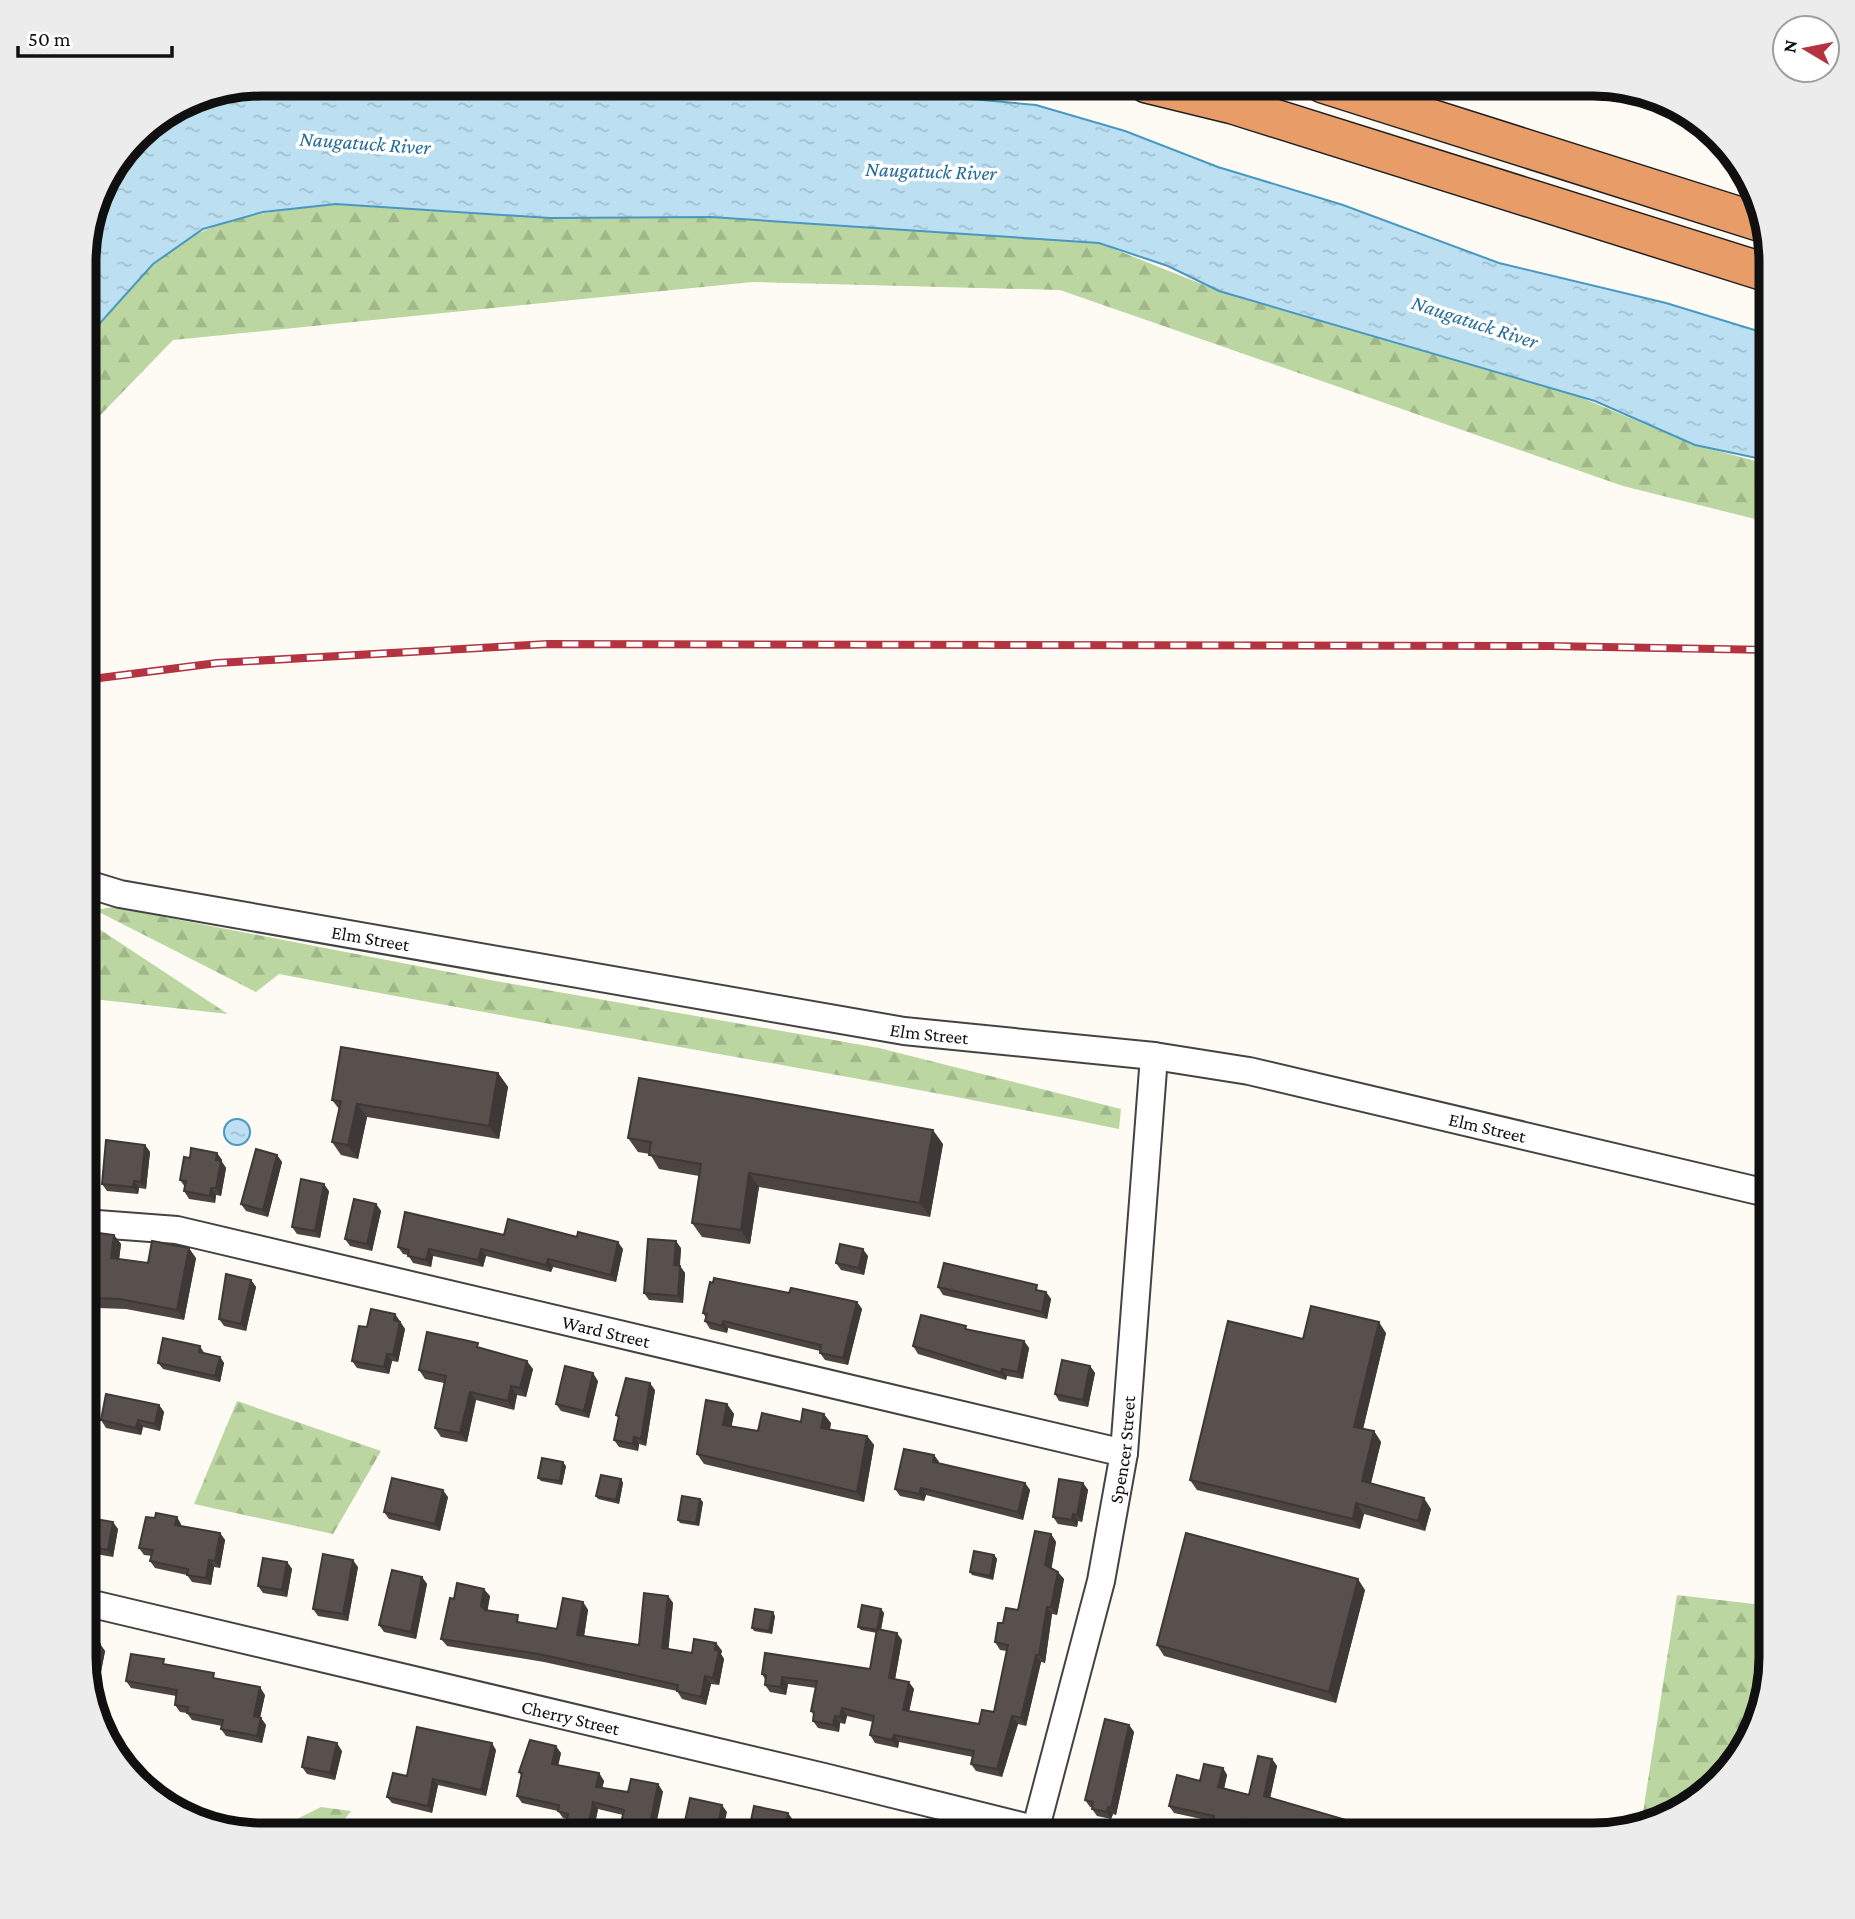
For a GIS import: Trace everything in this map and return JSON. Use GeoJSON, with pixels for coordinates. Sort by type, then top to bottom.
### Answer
{"type":"FeatureCollection","features":[{"type":"Feature","properties":{"kind":"highway"},"geometry":{"type":"LineString","coordinates":[[1200,97],[1759,270]]}},
{"type":"Feature","properties":{"kind":"highway"},"geometry":{"type":"LineString","coordinates":[[1364,97],[1753,220]]}},
{"type":"Feature","properties":{"kind":"street","name":"Elm Street"},"geometry":{"type":"LineString","coordinates":[[97,887],[120,894],[904,1031],[1154,1056],[1249,1071],[1759,1191]]}},
{"type":"Feature","properties":{"kind":"street","name":"Spencer Street"},"geometry":{"type":"LineString","coordinates":[[1044,1823],[1101,1581],[1124,1453],[1154,1056]]}},
{"type":"Feature","properties":{"kind":"street","name":"Ward Street"},"geometry":{"type":"LineString","coordinates":[[96,1224],[177,1230],[1124,1453]]}},
{"type":"Feature","properties":{"kind":"street","name":"Cherry Street"},"geometry":{"type":"LineString","coordinates":[[96,1605],[1001,1823]]}},
{"type":"Feature","properties":{"kind":"green space"},"geometry":{"type":"Polygon","coordinates":[[[336,204],[550,218],[711,217],[1099,243],[1219,291],[1575,395],[1695,445],[1759,462],[1759,520],[1623,486],[1060,290],[752,282],[173,340],[97,419],[97,327],[152,265],[192,236],[215,226],[287,210],[336,204]]]}},
{"type":"Feature","properties":{"kind":"green space"},"geometry":{"type":"Polygon","coordinates":[[[113,907],[490,980],[879,1048],[1121,1109],[1119,1129],[909,1088],[279,974],[256,992],[97,910],[113,907]]]}},
{"type":"Feature","properties":{"kind":"green space"},"geometry":{"type":"Polygon","coordinates":[[[97,927],[228,1014],[96,999],[97,927]]]}},
{"type":"Feature","properties":{"kind":"green space"},"geometry":{"type":"Polygon","coordinates":[[[237,1401],[381,1451],[333,1534],[194,1504],[237,1401]]]}},
{"type":"Feature","properties":{"kind":"green space"},"geometry":{"type":"Polygon","coordinates":[[[1677,1595],[1759,1605],[1757,1678],[1753,1700],[1742,1730],[1724,1758],[1702,1781],[1685,1795],[1643,1815],[1677,1595]]]}},
{"type":"Feature","properties":{"kind":"green space"},"geometry":{"type":"Polygon","coordinates":[[[321,1807],[351,1811],[342,1823],[289,1823],[321,1807]]]}},
{"type":"Feature","properties":{"kind":"water","name":"Naugatuck River"},"geometry":{"type":"Polygon","coordinates":[[[948,97],[1036,105],[1125,131],[1218,167],[1343,205],[1499,263],[1666,303],[1759,331],[1759,458],[1695,445],[1595,401],[1219,291],[1168,266],[1099,243],[711,217],[550,218],[336,204],[263,212],[203,229],[153,264],[97,327],[98,241],[109,199],[124,170],[161,131],[199,109],[230,99],[948,97]]]}},
{"type":"Feature","properties":{"kind":"water"},"geometry":{"type":"Polygon","coordinates":[[[237,1119],[246,1123],[250,1132],[246,1141],[237,1145],[228,1141],[224,1132],[228,1123],[237,1119]]]}},
{"type":"Feature","properties":{"kind":"building"},"geometry":{"type":"Polygon","coordinates":[[[341,1047],[498,1073],[489,1126],[357,1104],[348,1145],[332,1142],[341,1101],[332,1100],[341,1047]]]}},
{"type":"Feature","properties":{"kind":"building"},"geometry":{"type":"Polygon","coordinates":[[[639,1078],[933,1130],[920,1203],[749,1173],[741,1230],[692,1223],[701,1164],[649,1155],[651,1142],[628,1138],[639,1078]]]}},
{"type":"Feature","properties":{"kind":"building"},"geometry":{"type":"Polygon","coordinates":[[[106,1140],[145,1145],[141,1182],[134,1181],[133,1187],[102,1184],[106,1140]]]}},
{"type":"Feature","properties":{"kind":"building"},"geometry":{"type":"Polygon","coordinates":[[[191,1148],[217,1153],[216,1160],[221,1161],[216,1188],[211,1188],[210,1196],[184,1191],[186,1181],[180,1180],[184,1157],[190,1158],[191,1148]]]}},
{"type":"Feature","properties":{"kind":"building"},"geometry":{"type":"Polygon","coordinates":[[[256,1149],[277,1155],[263,1210],[241,1204],[256,1149]]]}},
{"type":"Feature","properties":{"kind":"building"},"geometry":{"type":"Polygon","coordinates":[[[301,1179],[324,1184],[315,1231],[292,1227],[301,1179]]]}},
{"type":"Feature","properties":{"kind":"building"},"geometry":{"type":"Polygon","coordinates":[[[354,1199],[376,1204],[367,1244],[345,1239],[354,1199]]]}},
{"type":"Feature","properties":{"kind":"building"},"geometry":{"type":"Polygon","coordinates":[[[405,1212],[504,1235],[508,1219],[577,1237],[578,1232],[618,1242],[611,1275],[548,1259],[546,1265],[481,1249],[478,1260],[429,1249],[426,1260],[408,1256],[409,1250],[398,1247],[405,1212]]]}},
{"type":"Feature","properties":{"kind":"building"},"geometry":{"type":"Polygon","coordinates":[[[96,1233],[114,1235],[111,1258],[148,1263],[152,1241],[189,1248],[177,1310],[120,1299],[96,1298],[96,1233]]]}},
{"type":"Feature","properties":{"kind":"building"},"geometry":{"type":"Polygon","coordinates":[[[648,1239],[676,1241],[674,1265],[680,1266],[678,1296],[644,1293],[648,1239]]]}},
{"type":"Feature","properties":{"kind":"building"},"geometry":{"type":"Polygon","coordinates":[[[840,1244],[863,1249],[859,1268],[836,1263],[840,1244]]]}},
{"type":"Feature","properties":{"kind":"building"},"geometry":{"type":"Polygon","coordinates":[[[944,1263],[1037,1285],[1036,1290],[1046,1292],[1042,1312],[938,1287],[944,1263]]]}},
{"type":"Feature","properties":{"kind":"building"},"geometry":{"type":"Polygon","coordinates":[[[226,1274],[251,1280],[241,1324],[219,1319],[226,1274]]]}},
{"type":"Feature","properties":{"kind":"building"},"geometry":{"type":"Polygon","coordinates":[[[714,1278],[789,1293],[791,1288],[857,1302],[843,1358],[820,1353],[821,1345],[723,1321],[722,1326],[705,1321],[707,1314],[703,1313],[710,1282],[713,1283],[714,1278]]]}},
{"type":"Feature","properties":{"kind":"building"},"geometry":{"type":"Polygon","coordinates":[[[1311,1306],[1379,1322],[1354,1427],[1374,1431],[1362,1481],[1424,1498],[1418,1521],[1356,1503],[1353,1519],[1190,1480],[1228,1321],[1303,1339],[1311,1306]]]}},
{"type":"Feature","properties":{"kind":"building"},"geometry":{"type":"Polygon","coordinates":[[[371,1309],[395,1314],[394,1320],[400,1322],[393,1355],[387,1354],[384,1367],[352,1361],[359,1326],[367,1327],[371,1309]]]}},
{"type":"Feature","properties":{"kind":"building"},"geometry":{"type":"Polygon","coordinates":[[[921,1315],[966,1326],[965,1329],[1024,1341],[1018,1372],[1002,1369],[1001,1373],[913,1346],[921,1315]]]}},
{"type":"Feature","properties":{"kind":"building"},"geometry":{"type":"Polygon","coordinates":[[[427,1332],[478,1343],[477,1347],[527,1361],[520,1388],[511,1386],[508,1401],[470,1392],[460,1433],[435,1428],[446,1376],[419,1370],[427,1332]]]}},
{"type":"Feature","properties":{"kind":"building"},"geometry":{"type":"Polygon","coordinates":[[[163,1338],[200,1346],[199,1352],[220,1357],[215,1376],[158,1363],[163,1338]]]}},
{"type":"Feature","properties":{"kind":"building"},"geometry":{"type":"Polygon","coordinates":[[[1062,1360],[1090,1366],[1083,1400],[1055,1394],[1062,1360]]]}},
{"type":"Feature","properties":{"kind":"building"},"geometry":{"type":"Polygon","coordinates":[[[565,1366],[593,1373],[584,1411],[556,1404],[565,1366]]]}},
{"type":"Feature","properties":{"kind":"building"},"geometry":{"type":"Polygon","coordinates":[[[626,1378],[650,1383],[641,1439],[634,1437],[633,1444],[614,1440],[619,1416],[616,1415],[626,1378]]]}},
{"type":"Feature","properties":{"kind":"building"},"geometry":{"type":"Polygon","coordinates":[[[106,1394],[159,1405],[155,1424],[138,1420],[136,1428],[101,1420],[106,1394]]]}},
{"type":"Feature","properties":{"kind":"building"},"geometry":{"type":"Polygon","coordinates":[[[706,1400],[727,1404],[723,1425],[758,1431],[762,1413],[801,1422],[803,1409],[824,1414],[821,1428],[867,1436],[857,1492],[697,1454],[706,1400]]]}},
{"type":"Feature","properties":{"kind":"building"},"geometry":{"type":"Polygon","coordinates":[[[904,1449],[934,1455],[933,1462],[1025,1483],[1018,1512],[921,1488],[919,1494],[895,1489],[904,1449]]]}},
{"type":"Feature","properties":{"kind":"building"},"geometry":{"type":"Polygon","coordinates":[[[542,1458],[563,1462],[560,1481],[538,1478],[542,1458]]]}},
{"type":"Feature","properties":{"kind":"building"},"geometry":{"type":"Polygon","coordinates":[[[601,1475],[621,1479],[616,1500],[596,1496],[601,1475]]]}},
{"type":"Feature","properties":{"kind":"building"},"geometry":{"type":"Polygon","coordinates":[[[392,1478],[443,1490],[435,1524],[384,1512],[392,1478]]]}},
{"type":"Feature","properties":{"kind":"building"},"geometry":{"type":"Polygon","coordinates":[[[1059,1479],[1083,1483],[1077,1515],[1073,1514],[1072,1520],[1053,1517],[1059,1479]]]}},
{"type":"Feature","properties":{"kind":"building"},"geometry":{"type":"Polygon","coordinates":[[[682,1496],[700,1499],[696,1523],[678,1520],[682,1496]]]}},
{"type":"Feature","properties":{"kind":"building"},"geometry":{"type":"Polygon","coordinates":[[[156,1513],[177,1517],[175,1525],[220,1533],[215,1561],[209,1560],[206,1578],[187,1575],[188,1569],[150,1561],[153,1550],[139,1548],[146,1517],[155,1518],[156,1513]]]}},
{"type":"Feature","properties":{"kind":"building"},"geometry":{"type":"Polygon","coordinates":[[[96,1519],[113,1522],[108,1550],[96,1548],[96,1519]]]}},
{"type":"Feature","properties":{"kind":"building"},"geometry":{"type":"Polygon","coordinates":[[[1035,1531],[1051,1534],[1045,1565],[1058,1572],[1021,1718],[1012,1716],[997,1769],[971,1764],[974,1751],[894,1735],[892,1740],[870,1735],[874,1716],[842,1708],[840,1717],[835,1716],[833,1725],[813,1721],[814,1712],[811,1711],[817,1681],[782,1677],[781,1687],[765,1685],[766,1675],[762,1674],[765,1653],[870,1669],[877,1629],[897,1633],[889,1678],[909,1682],[903,1710],[979,1724],[982,1710],[994,1712],[1008,1645],[995,1642],[998,1623],[1003,1623],[1006,1608],[1018,1610],[1035,1531]]]}},
{"type":"Feature","properties":{"kind":"building"},"geometry":{"type":"Polygon","coordinates":[[[1186,1533],[1358,1579],[1329,1692],[1157,1645],[1186,1533]]]}},
{"type":"Feature","properties":{"kind":"building"},"geometry":{"type":"Polygon","coordinates":[[[974,1551],[994,1555],[990,1576],[970,1572],[974,1551]]]}},
{"type":"Feature","properties":{"kind":"building"},"geometry":{"type":"Polygon","coordinates":[[[323,1554],[353,1560],[343,1614],[313,1609],[323,1554]]]}},
{"type":"Feature","properties":{"kind":"building"},"geometry":{"type":"Polygon","coordinates":[[[263,1558],[287,1562],[282,1590],[258,1586],[263,1558]]]}},
{"type":"Feature","properties":{"kind":"building"},"geometry":{"type":"Polygon","coordinates":[[[392,1570],[422,1577],[411,1632],[379,1625],[392,1570]]]}},
{"type":"Feature","properties":{"kind":"building"},"geometry":{"type":"Polygon","coordinates":[[[457,1583],[484,1589],[481,1606],[485,1610],[518,1615],[517,1622],[557,1629],[563,1598],[583,1602],[577,1635],[639,1645],[644,1593],[668,1596],[662,1648],[692,1653],[694,1639],[716,1643],[715,1650],[719,1651],[713,1678],[705,1676],[701,1697],[677,1691],[678,1685],[539,1654],[441,1639],[450,1598],[454,1599],[457,1583]]]}},
{"type":"Feature","properties":{"kind":"building"},"geometry":{"type":"Polygon","coordinates":[[[862,1605],[881,1609],[877,1630],[858,1627],[862,1605]]]}},
{"type":"Feature","properties":{"kind":"building"},"geometry":{"type":"Polygon","coordinates":[[[755,1609],[773,1612],[769,1631],[752,1628],[755,1609]]]}},
{"type":"Feature","properties":{"kind":"building"},"geometry":{"type":"Polygon","coordinates":[[[96,1643],[100,1644],[97,1662],[96,1643]]]}},
{"type":"Feature","properties":{"kind":"building"},"geometry":{"type":"Polygon","coordinates":[[[131,1654],[164,1659],[163,1664],[214,1673],[213,1678],[260,1687],[254,1716],[261,1718],[257,1736],[221,1729],[223,1720],[187,1713],[188,1707],[175,1705],[177,1690],[126,1681],[131,1654]]]}},
{"type":"Feature","properties":{"kind":"building"},"geometry":{"type":"Polygon","coordinates":[[[1105,1719],[1129,1725],[1111,1808],[1108,1807],[1107,1812],[1092,1809],[1093,1802],[1085,1800],[1105,1719]]]}},
{"type":"Feature","properties":{"kind":"building"},"geometry":{"type":"Polygon","coordinates":[[[417,1727],[492,1743],[481,1790],[433,1779],[428,1806],[387,1797],[393,1773],[407,1776],[417,1727]]]}},
{"type":"Feature","properties":{"kind":"building"},"geometry":{"type":"Polygon","coordinates":[[[308,1737],[337,1743],[330,1773],[302,1767],[308,1737]]]}},
{"type":"Feature","properties":{"kind":"building"},"geometry":{"type":"Polygon","coordinates":[[[530,1740],[556,1746],[552,1764],[599,1773],[596,1787],[628,1792],[631,1779],[658,1784],[650,1823],[621,1823],[624,1810],[593,1802],[589,1823],[566,1822],[568,1814],[558,1811],[559,1805],[517,1796],[522,1773],[519,1772],[530,1740]]]}},
{"type":"Feature","properties":{"kind":"building"},"geometry":{"type":"Polygon","coordinates":[[[1258,1756],[1272,1759],[1264,1796],[1356,1823],[1255,1823],[1244,1820],[1243,1823],[1225,1823],[1213,1820],[1214,1816],[1169,1806],[1177,1775],[1200,1781],[1204,1764],[1223,1768],[1218,1787],[1249,1795],[1258,1756]]]}},
{"type":"Feature","properties":{"kind":"building"},"geometry":{"type":"Polygon","coordinates":[[[690,1798],[722,1805],[718,1823],[685,1823],[690,1798]]]}},
{"type":"Feature","properties":{"kind":"building"},"geometry":{"type":"Polygon","coordinates":[[[754,1806],[788,1813],[786,1823],[750,1823],[754,1806]]]}},
{"type":"Feature","properties":{"kind":"railway"},"geometry":{"type":"LineString","coordinates":[[97,678],[217,663],[548,644],[1548,646],[1759,650]]}}]}
